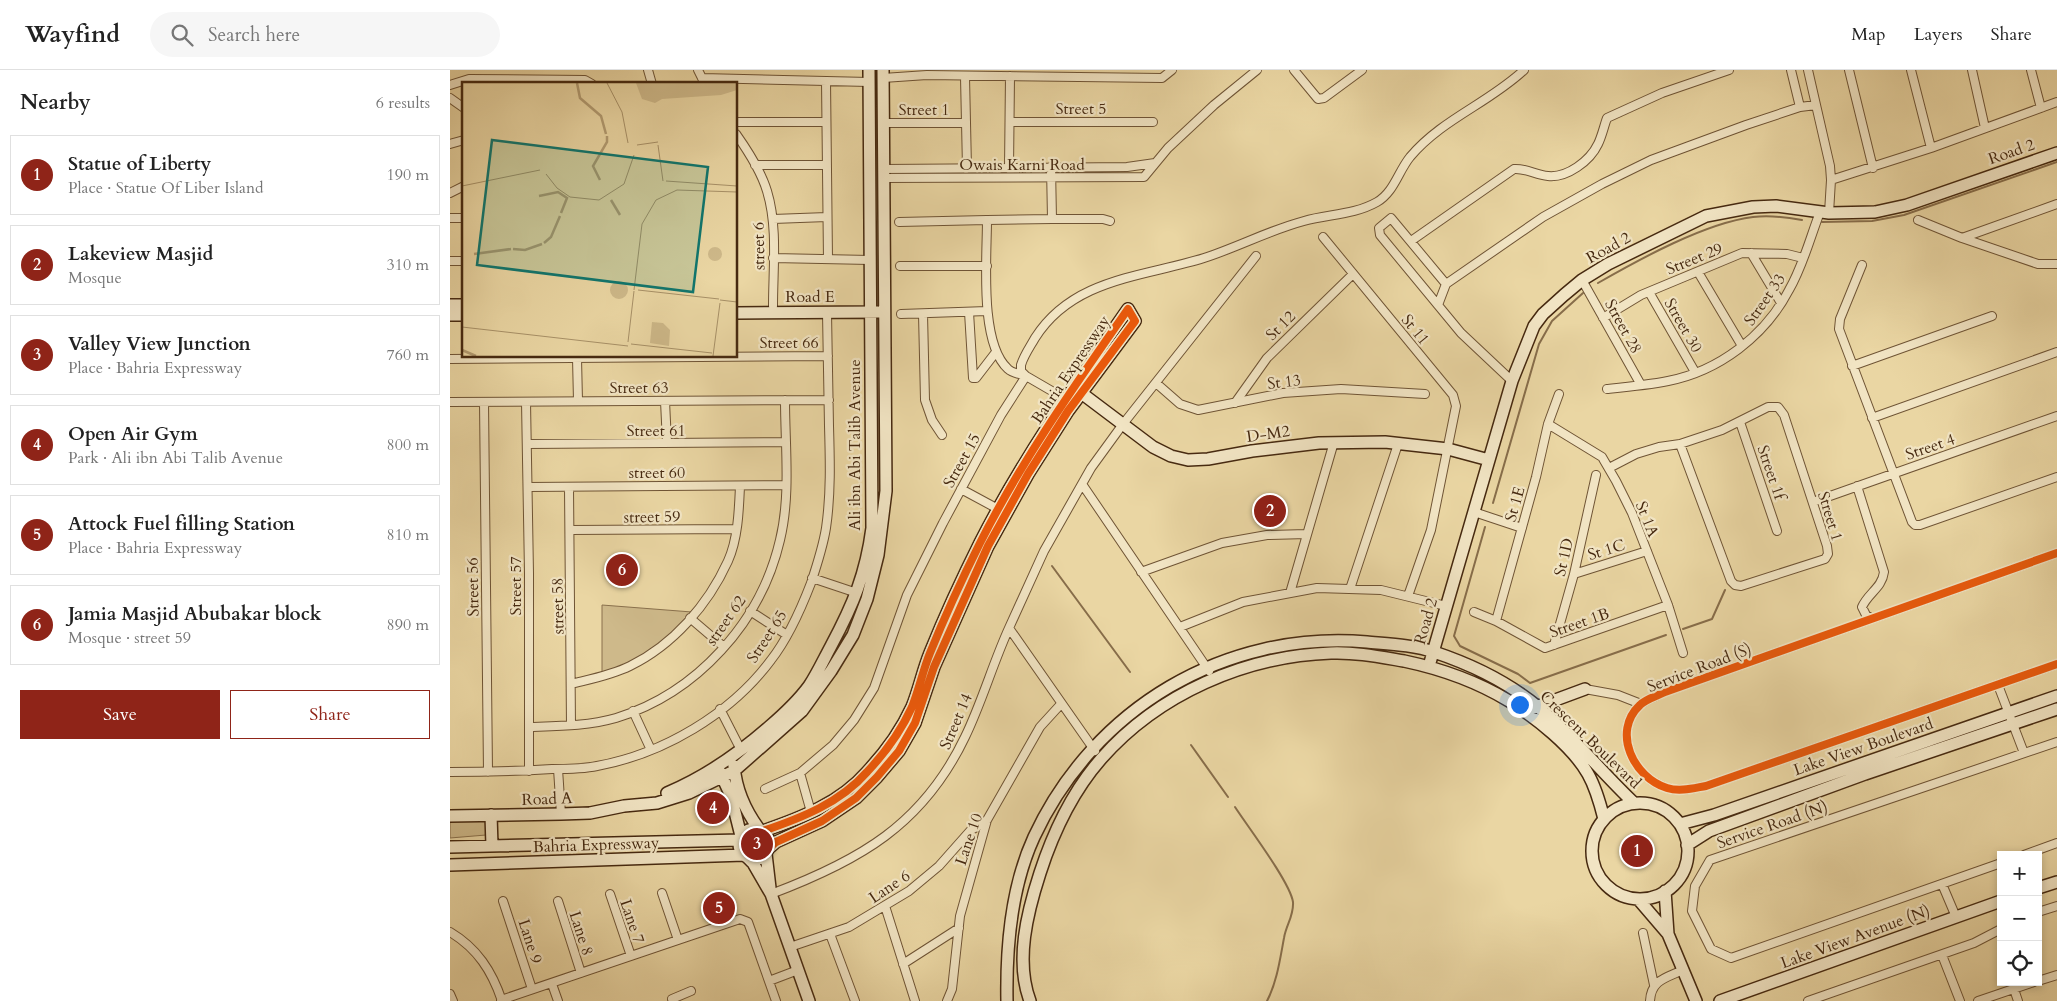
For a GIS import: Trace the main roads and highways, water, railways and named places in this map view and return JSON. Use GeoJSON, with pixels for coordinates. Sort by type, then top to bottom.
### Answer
{"type":"FeatureCollection","features":[{"type":"Feature","properties":{"kind":"main road","name":"Ali ibn Abi Talib Avenue"},"geometry":{"type":"LineString","coordinates":[[720,772],[734,771],[802,710],[831,671],[853,635],[867,599],[878,555],[886,492],[883,74]]}},
{"type":"Feature","properties":{"kind":"main road","name":"Ali ibn Abi Talib Avenue"},"geometry":{"type":"LineString","coordinates":[[645,804],[657,804],[689,793],[720,772],[737,753],[789,708],[809,686],[849,612],[864,574],[872,528],[869,76]]}},
{"type":"Feature","properties":{"kind":"main road","name":"Road 2"},"geometry":{"type":"LineString","coordinates":[[1428,666],[1512,381],[1534,326],[1553,304],[1582,280],[1608,264],[1706,216],[1753,207],[1776,206],[1825,213],[1875,212],[1907,205],[2057,152]]}},
{"type":"Feature","properties":{"kind":"main road","name":"Road E"},"geometry":{"type":"LineString","coordinates":[[738,306],[884,309]]}},
{"type":"Feature","properties":{"kind":"main road","name":"Road E"},"geometry":{"type":"LineString","coordinates":[[738,313],[827,312],[871,309]]}},
{"type":"Feature","properties":{"kind":"main road","name":"Bahria Expressway"},"geometry":{"type":"LineString","coordinates":[[768,851],[776,842],[822,821],[856,798],[899,751],[915,723],[934,667],[988,546],[1077,390],[1128,309],[1135,321],[1077,390]]}},
{"type":"Feature","properties":{"kind":"main road","name":"D-M2"},"geometry":{"type":"LineString","coordinates":[[1077,390],[1153,447],[1171,456],[1188,460],[1334,442],[1385,442],[1448,449],[1489,460]]}},
{"type":"Feature","properties":{"kind":"main road","name":"Bahria Expressway"},"geometry":{"type":"LineString","coordinates":[[761,830],[806,816],[833,800],[866,774],[893,741],[912,706],[925,665],[943,622],[1008,489],[1070,402]]}},
{"type":"Feature","properties":{"kind":"main road","name":"Crescent Boulevard"},"geometry":{"type":"LineString","coordinates":[[1007,1001],[1006,976],[1012,916],[1025,862],[1033,839],[1054,800],[1092,748],[1147,701],[1172,685],[1207,667],[1264,649],[1313,642],[1344,641],[1374,643],[1433,652],[1498,681],[1537,706],[1579,746],[1634,804]]}},
{"type":"Feature","properties":{"kind":"main road","name":"Crescent Boulevard"},"geometry":{"type":"LineString","coordinates":[[1030,1001],[1025,983],[1024,956],[1026,928],[1032,898],[1044,860],[1070,803],[1101,758],[1148,716],[1166,704],[1244,666],[1331,653],[1380,657],[1428,666],[1458,675],[1496,693],[1525,711],[1549,731],[1581,764],[1595,788],[1604,819]]}},
{"type":"Feature","properties":{"kind":"main road"},"geometry":{"type":"LineString","coordinates":[[1525,711],[1585,688]]}},
{"type":"Feature","properties":{"kind":"main road","name":"Lake View Boulevard"},"geometry":{"type":"LineString","coordinates":[[1687,845],[1709,831],[2011,718],[2057,696]]}},
{"type":"Feature","properties":{"kind":"main road","name":"Lake View Boulevard"},"geometry":{"type":"LineString","coordinates":[[1680,824],[1723,812],[2011,718],[2057,709]]}},
{"type":"Feature","properties":{"kind":"main road"},"geometry":{"type":"LineString","coordinates":[[737,753],[734,771],[742,801],[770,842],[768,851],[771,894]]}},
{"type":"Feature","properties":{"kind":"main road"},"geometry":{"type":"LineString","coordinates":[[720,772],[735,809],[740,848],[753,863],[771,894],[809,1001]]}},
{"type":"Feature","properties":{"kind":"main road"},"geometry":{"type":"LineString","coordinates":[[1643,803],[1660,808],[1674,818],[1680,824],[1688,854],[1683,872],[1678,879],[1657,896],[1638,899],[1628,897],[1613,890],[1601,879],[1596,870],[1592,849],[1594,838],[1604,819],[1617,808],[1643,803]]}},
{"type":"Feature","properties":{"kind":"main road","name":"Road A"},"geometry":{"type":"LineString","coordinates":[[450,816],[561,814],[645,804]]}},
{"type":"Feature","properties":{"kind":"main road"},"geometry":{"type":"LineString","coordinates":[[491,815],[492,846]]}},
{"type":"Feature","properties":{"kind":"main road"},"geometry":{"type":"LineString","coordinates":[[740,838],[748,830],[761,830]]}},
{"type":"Feature","properties":{"kind":"main road","name":"Bahria Expressway"},"geometry":{"type":"LineString","coordinates":[[450,847],[740,838]]}},
{"type":"Feature","properties":{"kind":"main road"},"geometry":{"type":"LineString","coordinates":[[746,856],[758,859],[768,851]]}},
{"type":"Feature","properties":{"kind":"main road","name":"Bahria Expressway"},"geometry":{"type":"LineString","coordinates":[[450,865],[746,856]]}},
{"type":"Feature","properties":{"kind":"main road"},"geometry":{"type":"LineString","coordinates":[[2042,887],[2057,882]]}},
{"type":"Feature","properties":{"kind":"main road"},"geometry":{"type":"LineString","coordinates":[[1665,891],[1668,934]]}},
{"type":"Feature","properties":{"kind":"main road"},"geometry":{"type":"LineString","coordinates":[[1638,899],[1668,934],[1696,1001]]}},
{"type":"Feature","properties":{"kind":"main road","name":"Lake View Avenue (N)"},"geometry":{"type":"LineString","coordinates":[[1720,1001],[1997,903]]}},
{"type":"Feature","properties":{"kind":"waterway"},"geometry":{"type":"LineString","coordinates":[[1822,222],[1872,221],[1904,215],[2057,162]]}},
{"type":"Feature","properties":{"kind":"waterway"},"geometry":{"type":"LineString","coordinates":[[1598,283],[1673,243],[1714,226],[1759,216],[1802,220]]}},
{"type":"Feature","properties":{"kind":"waterway"},"geometry":{"type":"LineString","coordinates":[[1493,503],[1539,344],[1552,321],[1583,293]]}},
{"type":"Feature","properties":{"kind":"waterway"},"geometry":{"type":"LineString","coordinates":[[1485,527],[1454,636],[1460,646],[1518,674],[1530,683],[1666,635]]}},
{"type":"Feature","properties":{"kind":"waterway"},"geometry":{"type":"LineString","coordinates":[[1052,566],[1130,672]]}},
{"type":"Feature","properties":{"kind":"waterway"},"geometry":{"type":"LineString","coordinates":[[1683,629],[1712,619],[1725,590]]}},
{"type":"Feature","properties":{"kind":"waterway"},"geometry":{"type":"LineString","coordinates":[[1191,745],[1228,797]]}},
{"type":"Feature","properties":{"kind":"waterway"},"geometry":{"type":"LineString","coordinates":[[1235,807],[1277,868],[1293,902],[1276,978],[1267,1001]]}},
{"type":"Feature","properties":{"kind":"place","name":"Lakeview Masjid"},"geometry":{"type":"Point","coordinates":[1270,511]}},
{"type":"Feature","properties":{"kind":"place","name":"Jamia Masjid Abubakar block"},"geometry":{"type":"Point","coordinates":[622,570]}},
{"type":"Feature","properties":{"kind":"place","name":"Open Air Gym"},"geometry":{"type":"Point","coordinates":[713,808]}},
{"type":"Feature","properties":{"kind":"place","name":"Valley View Junction"},"geometry":{"type":"Point","coordinates":[757,844]}},
{"type":"Feature","properties":{"kind":"place","name":"Statue of Liberty"},"geometry":{"type":"Point","coordinates":[1637,851]}},
{"type":"Feature","properties":{"kind":"place","name":"Attock Fuel filling Station"},"geometry":{"type":"Point","coordinates":[719,908]}}]}
